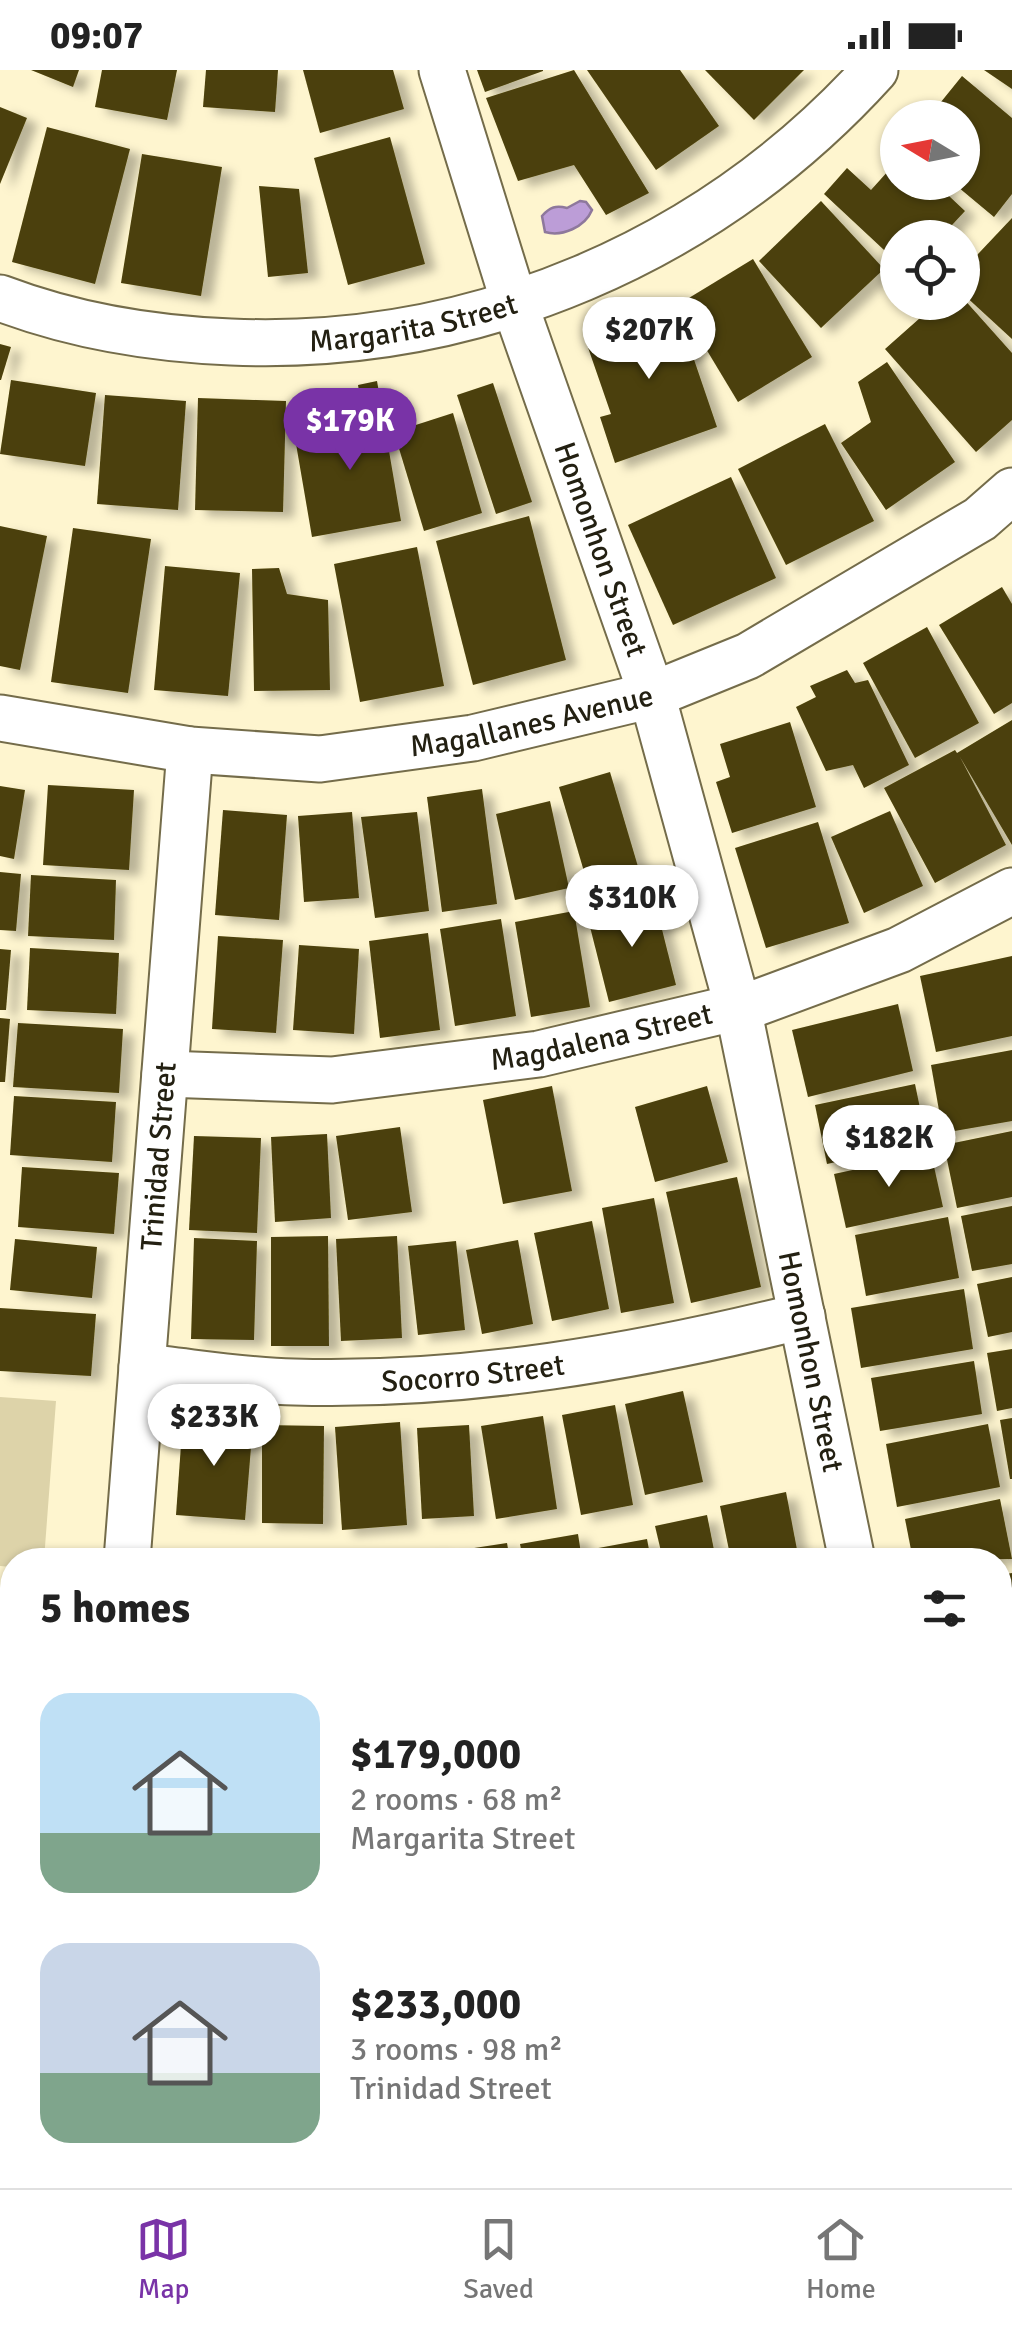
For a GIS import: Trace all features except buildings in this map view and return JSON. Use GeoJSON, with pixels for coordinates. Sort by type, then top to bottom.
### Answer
{"type":"FeatureCollection","features":[{"type":"Feature","properties":{"kind":"street","name":"Homonhon Street"},"geometry":{"type":"LineString","coordinates":[[442,70],[514,305],[652,695],[738,1008],[850,1548]]}},
{"type":"Feature","properties":{"kind":"street","name":"Margarita Street"},"geometry":{"type":"LineString","coordinates":[[0,298],[30,310],[96,326],[181,340],[284,344],[351,340],[420,329],[514,305],[590,277],[660,243],[749,186],[848,100],[875,70]]}},
{"type":"Feature","properties":{"kind":"street","name":"Magallanes Avenue"},"geometry":{"type":"LineString","coordinates":[[0,718],[190,750],[320,759],[473,738],[652,695],[748,656],[980,519],[1012,491]]}},
{"type":"Feature","properties":{"kind":"street","name":"Trinidad Street"},"geometry":{"type":"LineString","coordinates":[[128,1548],[190,750]]}},
{"type":"Feature","properties":{"kind":"street","name":"Magdalena Street"},"geometry":{"type":"LineString","coordinates":[[164,1074],[332,1080],[539,1054],[738,1008],[898,950],[1012,891]]}},
{"type":"Feature","properties":{"kind":"street","name":"Socorro Street"},"geometry":{"type":"LineString","coordinates":[[142,1367],[294,1382],[443,1378],[614,1357],[802,1316]]}},
{"type":"Feature","properties":{"kind":"shaded area"},"geometry":{"type":"Polygon","coordinates":[[[580,201],[592,210],[579,226],[565,232],[545,232],[545,213],[553,207],[567,208],[580,201]]]}},
{"type":"Feature","properties":{"kind":"shaded area"},"geometry":{"type":"Polygon","coordinates":[[[0,1397],[56,1401],[45,1548],[0,1548],[0,1397]]]}}]}
